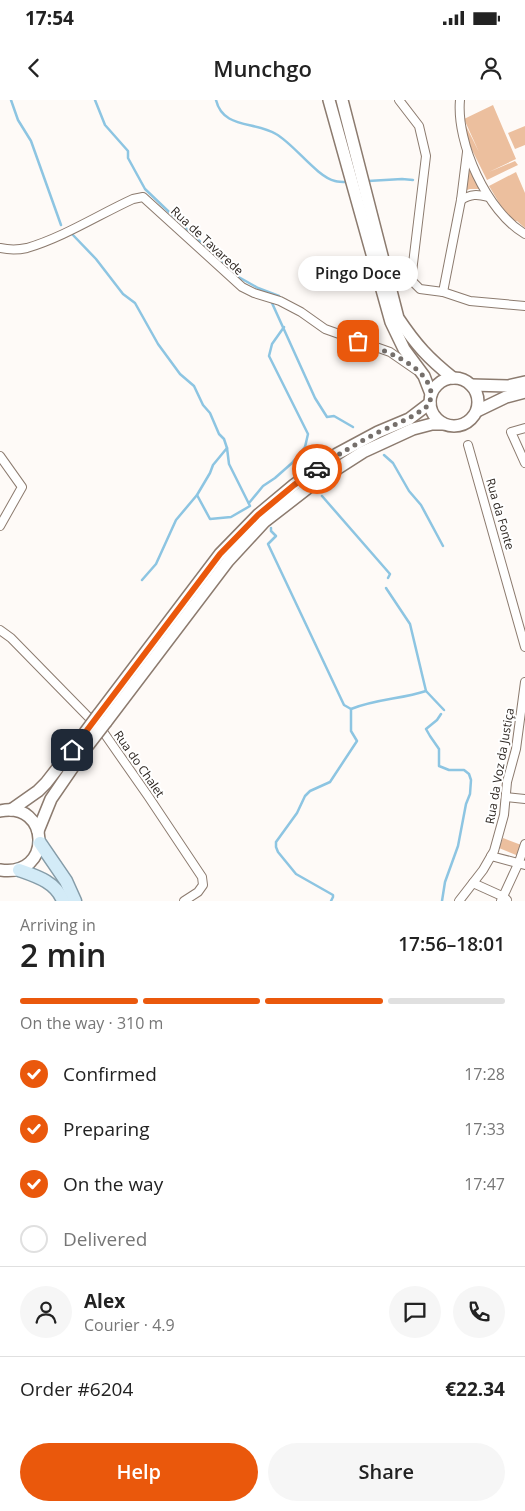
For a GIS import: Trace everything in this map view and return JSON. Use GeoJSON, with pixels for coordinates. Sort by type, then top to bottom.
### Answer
{"type":"FeatureCollection","features":[{"type":"Feature","properties":{"kind":"main road"},"geometry":{"type":"LineString","coordinates":[[329,100],[391,322],[404,349],[424,376],[431,399],[432,412],[436,419],[443,424]]}},
{"type":"Feature","properties":{"kind":"main road"},"geometry":{"type":"LineString","coordinates":[[102,718],[228,561],[264,522],[300,493],[358,455],[413,429],[432,424],[458,426],[466,424],[477,411],[478,397],[471,385],[466,381],[453,378],[430,359],[398,318],[342,100]]}},
{"type":"Feature","properties":{"kind":"main road"},"geometry":{"type":"LineString","coordinates":[[0,878],[10,870],[27,866],[38,852],[39,837],[51,799],[82,745],[220,554],[258,515],[294,485],[337,454],[378,432],[409,420],[431,399],[440,383],[453,378]]}},
{"type":"Feature","properties":{"kind":"main road"},"geometry":{"type":"LineString","coordinates":[[471,385],[508,386],[525,382]]}},
{"type":"Feature","properties":{"kind":"main road"},"geometry":{"type":"LineString","coordinates":[[477,411],[506,397],[525,392]]}},
{"type":"Feature","properties":{"kind":"main road"},"geometry":{"type":"LineString","coordinates":[[6,811],[38,791],[82,745]]}},
{"type":"Feature","properties":{"kind":"main road"},"geometry":{"type":"LineString","coordinates":[[6,811],[20,812],[28,816],[34,823],[39,837],[66,880],[76,901]]}},
{"type":"Feature","properties":{"kind":"main road"},"geometry":{"type":"LineString","coordinates":[[10,870],[41,877],[60,893],[63,901]]}},
{"type":"Feature","properties":{"kind":"street"},"geometry":{"type":"LineString","coordinates":[[399,100],[419,126],[426,156],[412,281],[420,289],[443,292],[470,301],[525,306]]}},
{"type":"Feature","properties":{"kind":"street"},"geometry":{"type":"LineString","coordinates":[[460,100],[460,124],[467,152],[488,197],[514,228],[525,234]]}},
{"type":"Feature","properties":{"kind":"street"},"geometry":{"type":"LineString","coordinates":[[443,292],[461,200],[467,152]]}},
{"type":"Feature","properties":{"kind":"street"},"geometry":{"type":"LineString","coordinates":[[461,200],[470,195],[478,194],[488,197]]}},
{"type":"Feature","properties":{"kind":"street","name":"Rua de Tavarede"},"geometry":{"type":"LineString","coordinates":[[0,248],[10,250],[26,248],[66,232],[133,199],[143,197],[242,287],[280,301],[301,312],[325,329],[390,352],[424,376]]}},
{"type":"Feature","properties":{"kind":"street"},"geometry":{"type":"LineString","coordinates":[[525,428],[511,432],[525,463]]}},
{"type":"Feature","properties":{"kind":"street","name":"Rua da Fonte"},"geometry":{"type":"LineString","coordinates":[[468,445],[525,648]]}},
{"type":"Feature","properties":{"kind":"street"},"geometry":{"type":"LineString","coordinates":[[0,456],[22,487],[0,526]]}},
{"type":"Feature","properties":{"kind":"street","name":"Rua do Chalet"},"geometry":{"type":"LineString","coordinates":[[0,630],[11,638],[104,734],[148,796],[202,878],[203,885],[198,892],[184,901]]}},
{"type":"Feature","properties":{"kind":"street","name":"Rua da Voz da Justiça"},"geometry":{"type":"LineString","coordinates":[[459,901],[491,856],[504,815],[525,682]]}},
{"type":"Feature","properties":{"kind":"street"},"geometry":{"type":"LineString","coordinates":[[517,740],[525,748]]}},
{"type":"Feature","properties":{"kind":"street"},"geometry":{"type":"LineString","coordinates":[[506,797],[525,799]]}},
{"type":"Feature","properties":{"kind":"street"},"geometry":{"type":"LineString","coordinates":[[473,883],[504,900],[522,864],[525,846]]}},
{"type":"Feature","properties":{"kind":"street"},"geometry":{"type":"LineString","coordinates":[[491,856],[522,864]]}},
{"type":"Feature","properties":{"kind":"shaded area"},"geometry":{"type":"Polygon","coordinates":[[[493,105],[516,159],[489,172],[515,161],[518,165],[487,180],[467,140],[463,120],[479,152],[464,119],[493,105]]]}},
{"type":"Feature","properties":{"kind":"shaded area"},"geometry":{"type":"Polygon","coordinates":[[[525,126],[525,145],[515,149],[508,133],[525,126]]]}},
{"type":"Feature","properties":{"kind":"shaded area"},"geometry":{"type":"Polygon","coordinates":[[[469,165],[479,189],[464,191],[469,165]]]}},
{"type":"Feature","properties":{"kind":"shaded area"},"geometry":{"type":"Polygon","coordinates":[[[516,172],[525,193],[525,228],[517,221],[514,222],[501,206],[489,186],[516,172]]]}},
{"type":"Feature","properties":{"kind":"shaded area"},"geometry":{"type":"Polygon","coordinates":[[[503,838],[524,846],[521,857],[499,848],[503,838]]]}},
{"type":"Feature","properties":{"kind":"waterway"},"geometry":{"type":"LineString","coordinates":[[11,100],[18,120],[31,141],[61,225]]}},
{"type":"Feature","properties":{"kind":"waterway"},"geometry":{"type":"LineString","coordinates":[[95,100],[105,125],[128,151],[128,158],[145,189],[235,275],[258,288],[279,296]]}},
{"type":"Feature","properties":{"kind":"waterway"},"geometry":{"type":"LineString","coordinates":[[216,100],[225,116],[240,123],[276,134],[328,178],[347,182]]}},
{"type":"Feature","properties":{"kind":"waterway"},"geometry":{"type":"LineString","coordinates":[[368,181],[413,180]]}},
{"type":"Feature","properties":{"kind":"waterway"},"geometry":{"type":"LineString","coordinates":[[72,234],[96,259],[123,294],[135,303],[158,344],[180,374],[194,386],[203,405],[210,413],[219,434],[224,439],[229,464],[250,506],[231,517],[210,519],[197,495]]}},
{"type":"Feature","properties":{"kind":"waterway"},"geometry":{"type":"LineString","coordinates":[[272,303],[315,398],[327,417],[334,416],[353,427]]}},
{"type":"Feature","properties":{"kind":"waterway"},"geometry":{"type":"LineString","coordinates":[[249,503],[263,486],[292,463],[305,447],[308,434],[269,356],[272,344],[284,327]]}},
{"type":"Feature","properties":{"kind":"waterway"},"geometry":{"type":"LineString","coordinates":[[305,447],[309,454],[308,459]]}},
{"type":"Feature","properties":{"kind":"waterway"},"geometry":{"type":"LineString","coordinates":[[142,580],[156,564],[176,520],[197,495],[213,465],[227,448]]}},
{"type":"Feature","properties":{"kind":"waterway"},"geometry":{"type":"LineString","coordinates":[[384,455],[393,463],[409,491],[421,505],[443,546]]}},
{"type":"Feature","properties":{"kind":"waterway"},"geometry":{"type":"LineString","coordinates":[[322,496],[390,574],[388,578]]}},
{"type":"Feature","properties":{"kind":"waterway"},"geometry":{"type":"LineString","coordinates":[[271,528],[271,531],[276,536],[268,544],[344,705],[351,709],[426,691],[444,710]]}},
{"type":"Feature","properties":{"kind":"waterway"},"geometry":{"type":"LineString","coordinates":[[386,588],[410,624],[426,691]]}},
{"type":"Feature","properties":{"kind":"waterway"},"geometry":{"type":"LineString","coordinates":[[331,901],[333,895],[296,874],[278,852],[276,842],[297,813],[305,796],[310,791],[330,782],[357,741],[351,731],[351,709]]}},
{"type":"Feature","properties":{"kind":"waterway"},"geometry":{"type":"LineString","coordinates":[[441,714],[426,729],[439,749],[439,766],[449,770],[464,770],[469,774],[471,780],[470,794],[466,804],[458,846],[445,882],[442,901]]}},
{"type":"Feature","properties":{"kind":"way so far"},"geometry":{"type":"LineString","coordinates":[[317,469],[337,454],[378,432],[409,420],[430,404],[432,394],[424,376],[390,352],[358,341]]}},
{"type":"Feature","properties":{"kind":"place","name":"Pingo Doce"},"geometry":{"type":"Point","coordinates":[358,341]}},
{"type":"Feature","properties":{"kind":"route"},"geometry":{"type":"LineString","coordinates":[[72,750],[220,554],[258,515],[294,485],[317,469]]}}]}
